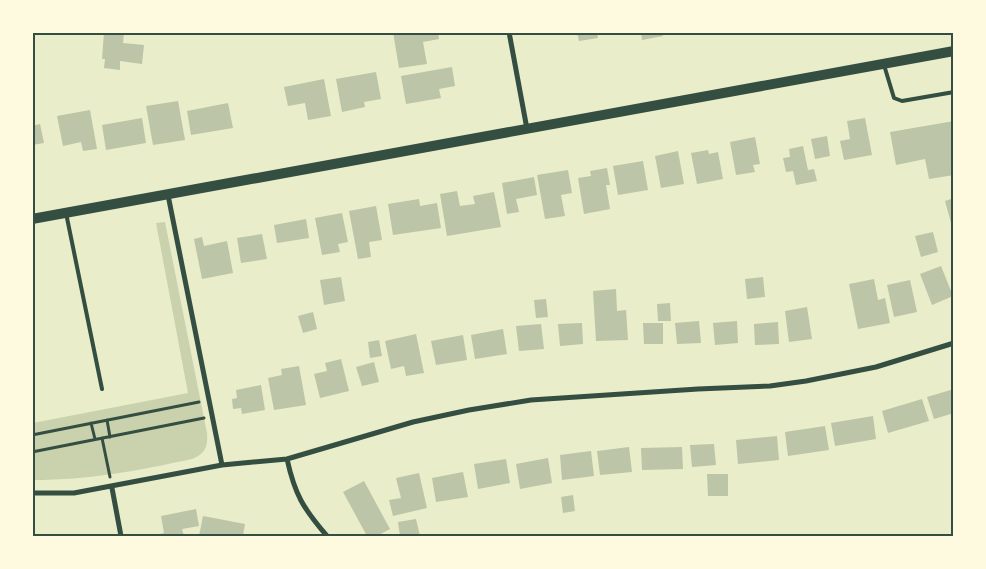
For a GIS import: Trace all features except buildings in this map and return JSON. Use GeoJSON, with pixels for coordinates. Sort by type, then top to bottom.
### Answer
{"type":"FeatureCollection","features":[{"type":"Feature","properties":{"kind":"main road"},"geometry":{"type":"LineString","coordinates":[[32,220],[954,51]]}},
{"type":"Feature","properties":{"kind":"street"},"geometry":{"type":"LineString","coordinates":[[508,32],[527,129]]}},
{"type":"Feature","properties":{"kind":"street"},"geometry":{"type":"LineString","coordinates":[[168,195],[222,465]]}},
{"type":"Feature","properties":{"kind":"street"},"geometry":{"type":"LineString","coordinates":[[32,493],[74,493],[112,488],[222,465],[287,459],[404,424],[469,410],[577,396],[788,384],[876,367],[954,343]]}},
{"type":"Feature","properties":{"kind":"street"},"geometry":{"type":"LineString","coordinates":[[287,459],[292,486],[299,500],[327,536]]}},
{"type":"Feature","properties":{"kind":"street"},"geometry":{"type":"LineString","coordinates":[[112,488],[120,536]]}},
{"type":"Feature","properties":{"kind":"lane"},"geometry":{"type":"LineString","coordinates":[[884,64],[894,98],[902,101],[954,92]]}},
{"type":"Feature","properties":{"kind":"lane"},"geometry":{"type":"LineString","coordinates":[[66,214],[102,389]]}},
{"type":"Feature","properties":{"kind":"path"},"geometry":{"type":"LineString","coordinates":[[32,435],[209,400]]}},
{"type":"Feature","properties":{"kind":"path"},"geometry":{"type":"LineString","coordinates":[[32,452],[212,417]]}},
{"type":"Feature","properties":{"kind":"path"},"geometry":{"type":"LineString","coordinates":[[107,420],[110,437]]}},
{"type":"Feature","properties":{"kind":"path"},"geometry":{"type":"LineString","coordinates":[[91,423],[94,440]]}},
{"type":"Feature","properties":{"kind":"path"},"geometry":{"type":"LineString","coordinates":[[102,438],[112,488]]}},
{"type":"Feature","properties":{"kind":"green space"},"geometry":{"type":"Polygon","coordinates":[[[165,222],[207,433],[205,449],[200,455],[192,459],[132,471],[94,477],[33,480],[33,423],[188,393],[156,223],[165,222]]]}}]}
